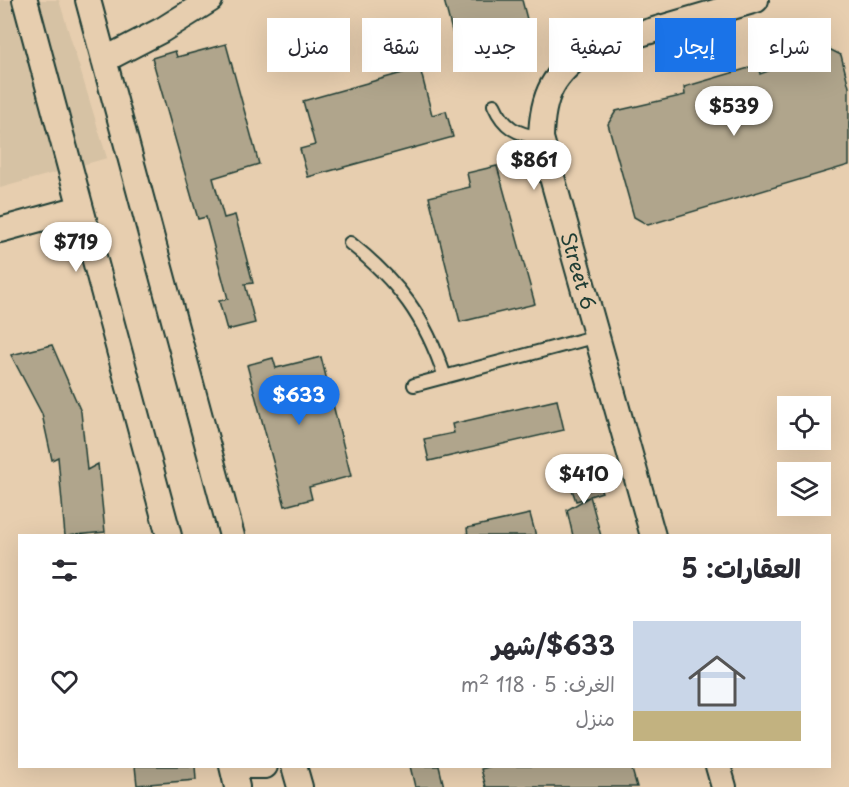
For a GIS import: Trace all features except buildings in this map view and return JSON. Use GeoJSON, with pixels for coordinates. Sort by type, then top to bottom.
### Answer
{"type":"FeatureCollection","features":[{"type":"Feature","properties":{"kind":"street"},"geometry":{"type":"LineString","coordinates":[[25,0],[168,534]]}},
{"type":"Feature","properties":{"kind":"street"},"geometry":{"type":"LineString","coordinates":[[88,0],[231,534]]}},
{"type":"Feature","properties":{"kind":"street"},"geometry":{"type":"LineString","coordinates":[[104,60],[162,30],[210,0]]}},
{"type":"Feature","properties":{"kind":"street","name":"Street 6"},"geometry":{"type":"LineString","coordinates":[[652,534],[541,138],[542,112],[550,86],[567,65],[589,49],[756,0]]}},
{"type":"Feature","properties":{"kind":"street"},"geometry":{"type":"LineString","coordinates":[[0,230],[80,208]]}},
{"type":"Feature","properties":{"kind":"street"},"geometry":{"type":"LineString","coordinates":[[232,768],[237,787]]}},
{"type":"Feature","properties":{"kind":"street"},"geometry":{"type":"LineString","coordinates":[[295,768],[300,787]]}},
{"type":"Feature","properties":{"kind":"street"},"geometry":{"type":"LineString","coordinates":[[718,768],[723,787]]}},
{"type":"Feature","properties":{"kind":"lane"},"geometry":{"type":"LineString","coordinates":[[494,105],[499,116],[518,134],[541,138]]}},
{"type":"Feature","properties":{"kind":"lane"},"geometry":{"type":"LineString","coordinates":[[350,243],[376,264],[406,297],[435,345],[445,377]]}},
{"type":"Feature","properties":{"kind":"lane"},"geometry":{"type":"LineString","coordinates":[[414,385],[597,336]]}},
{"type":"Feature","properties":{"kind":"shaded area"},"geometry":{"type":"Polygon","coordinates":[[[0,0],[59,0],[107,158],[0,188],[0,0]]]}}]}
